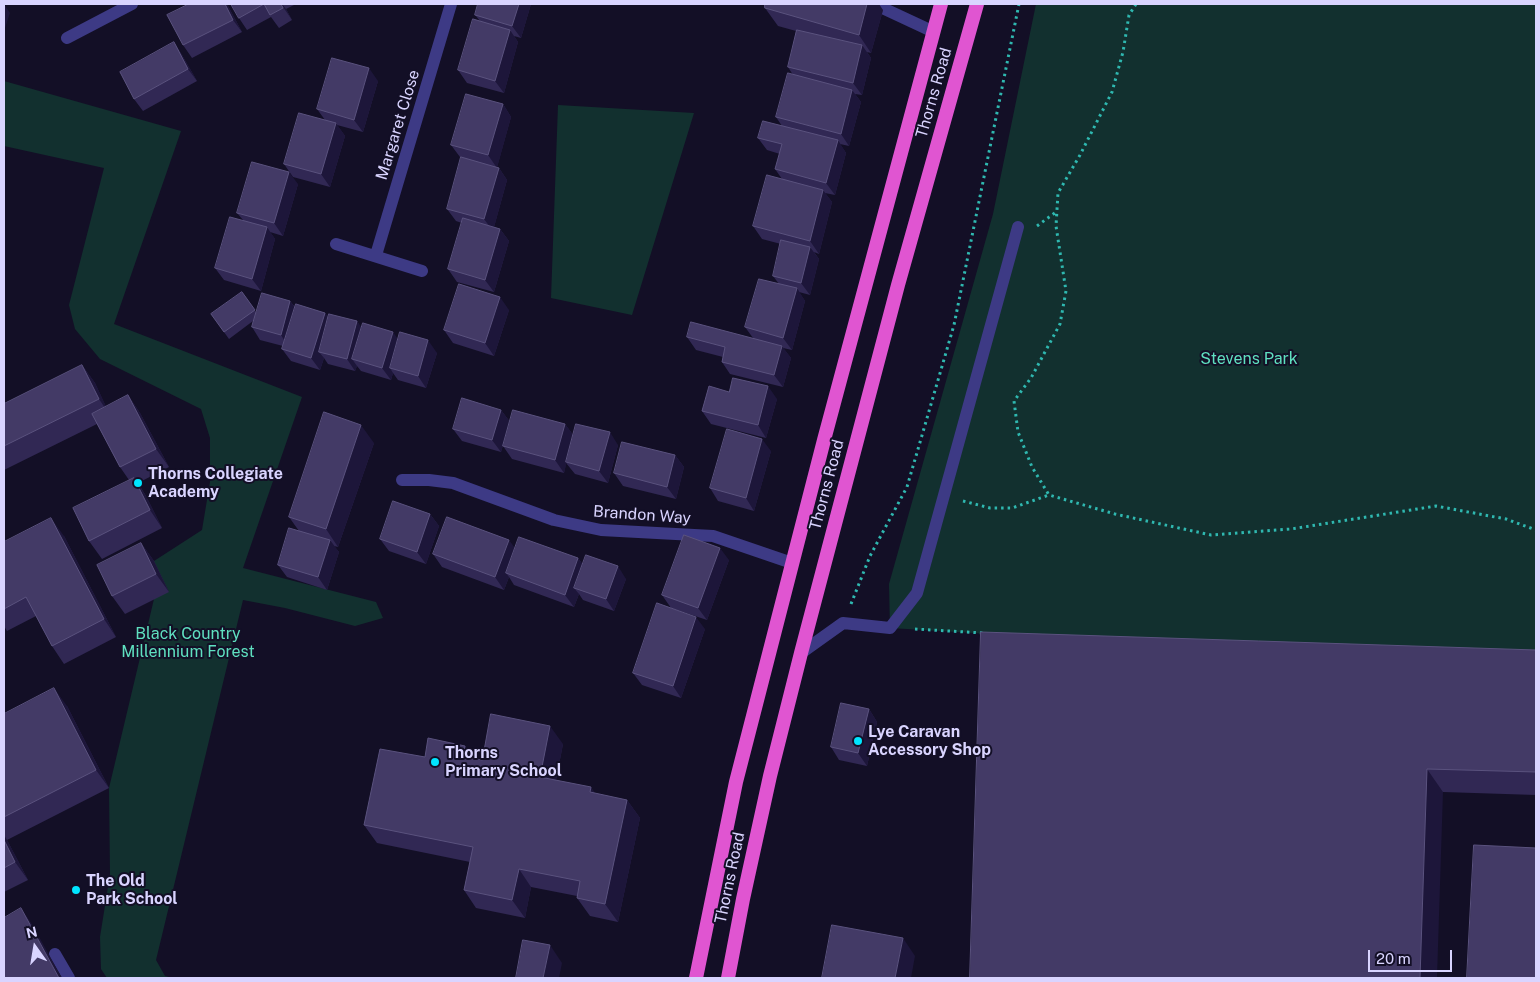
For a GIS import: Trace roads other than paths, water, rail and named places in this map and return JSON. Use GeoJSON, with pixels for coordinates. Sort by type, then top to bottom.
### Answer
{"type":"FeatureCollection","features":[{"type":"Feature","properties":{"kind":"highway","name":"Thorns Road"},"geometry":{"type":"LineString","coordinates":[[696,978],[736,782],[792,563],[941,4]]}},
{"type":"Feature","properties":{"kind":"highway","name":"Thorns Road"},"geometry":{"type":"LineString","coordinates":[[728,978],[770,776],[801,653],[898,285],[977,4]]}},
{"type":"Feature","properties":{"kind":"street"},"geometry":{"type":"LineString","coordinates":[[67,38],[132,4]]}},
{"type":"Feature","properties":{"kind":"street","name":"Margaret Close"},"geometry":{"type":"LineString","coordinates":[[376,255],[451,4]]}},
{"type":"Feature","properties":{"kind":"street"},"geometry":{"type":"LineString","coordinates":[[874,4],[934,32]]}},
{"type":"Feature","properties":{"kind":"street"},"geometry":{"type":"LineString","coordinates":[[801,653],[843,623],[890,628],[917,592],[1018,227]]}},
{"type":"Feature","properties":{"kind":"street"},"geometry":{"type":"LineString","coordinates":[[336,244],[422,271]]}},
{"type":"Feature","properties":{"kind":"street","name":"Brandon Way"},"geometry":{"type":"LineString","coordinates":[[402,480],[429,480],[453,483],[554,520],[601,530],[713,536],[792,563]]}},
{"type":"Feature","properties":{"kind":"street"},"geometry":{"type":"LineString","coordinates":[[55,954],[69,978]]}},
{"type":"Feature","properties":{"kind":"place","name":"Thorns Collegiate Academy"},"geometry":{"type":"Point","coordinates":[138,483]}},
{"type":"Feature","properties":{"kind":"place","name":"Lye Caravan Accessory Shop"},"geometry":{"type":"Point","coordinates":[858,741]}},
{"type":"Feature","properties":{"kind":"place","name":"Thorns Primary School"},"geometry":{"type":"Point","coordinates":[435,762]}},
{"type":"Feature","properties":{"kind":"place","name":"The Old Park School"},"geometry":{"type":"Point","coordinates":[76,890]}},
{"type":"Feature","properties":{"kind":"park label","name":"Stevens Park"},"geometry":{"type":"Point","coordinates":[1249,359]}},
{"type":"Feature","properties":{"kind":"park label","name":"Black Country Millennium Forest"},"geometry":{"type":"Point","coordinates":[188,643]}}]}
